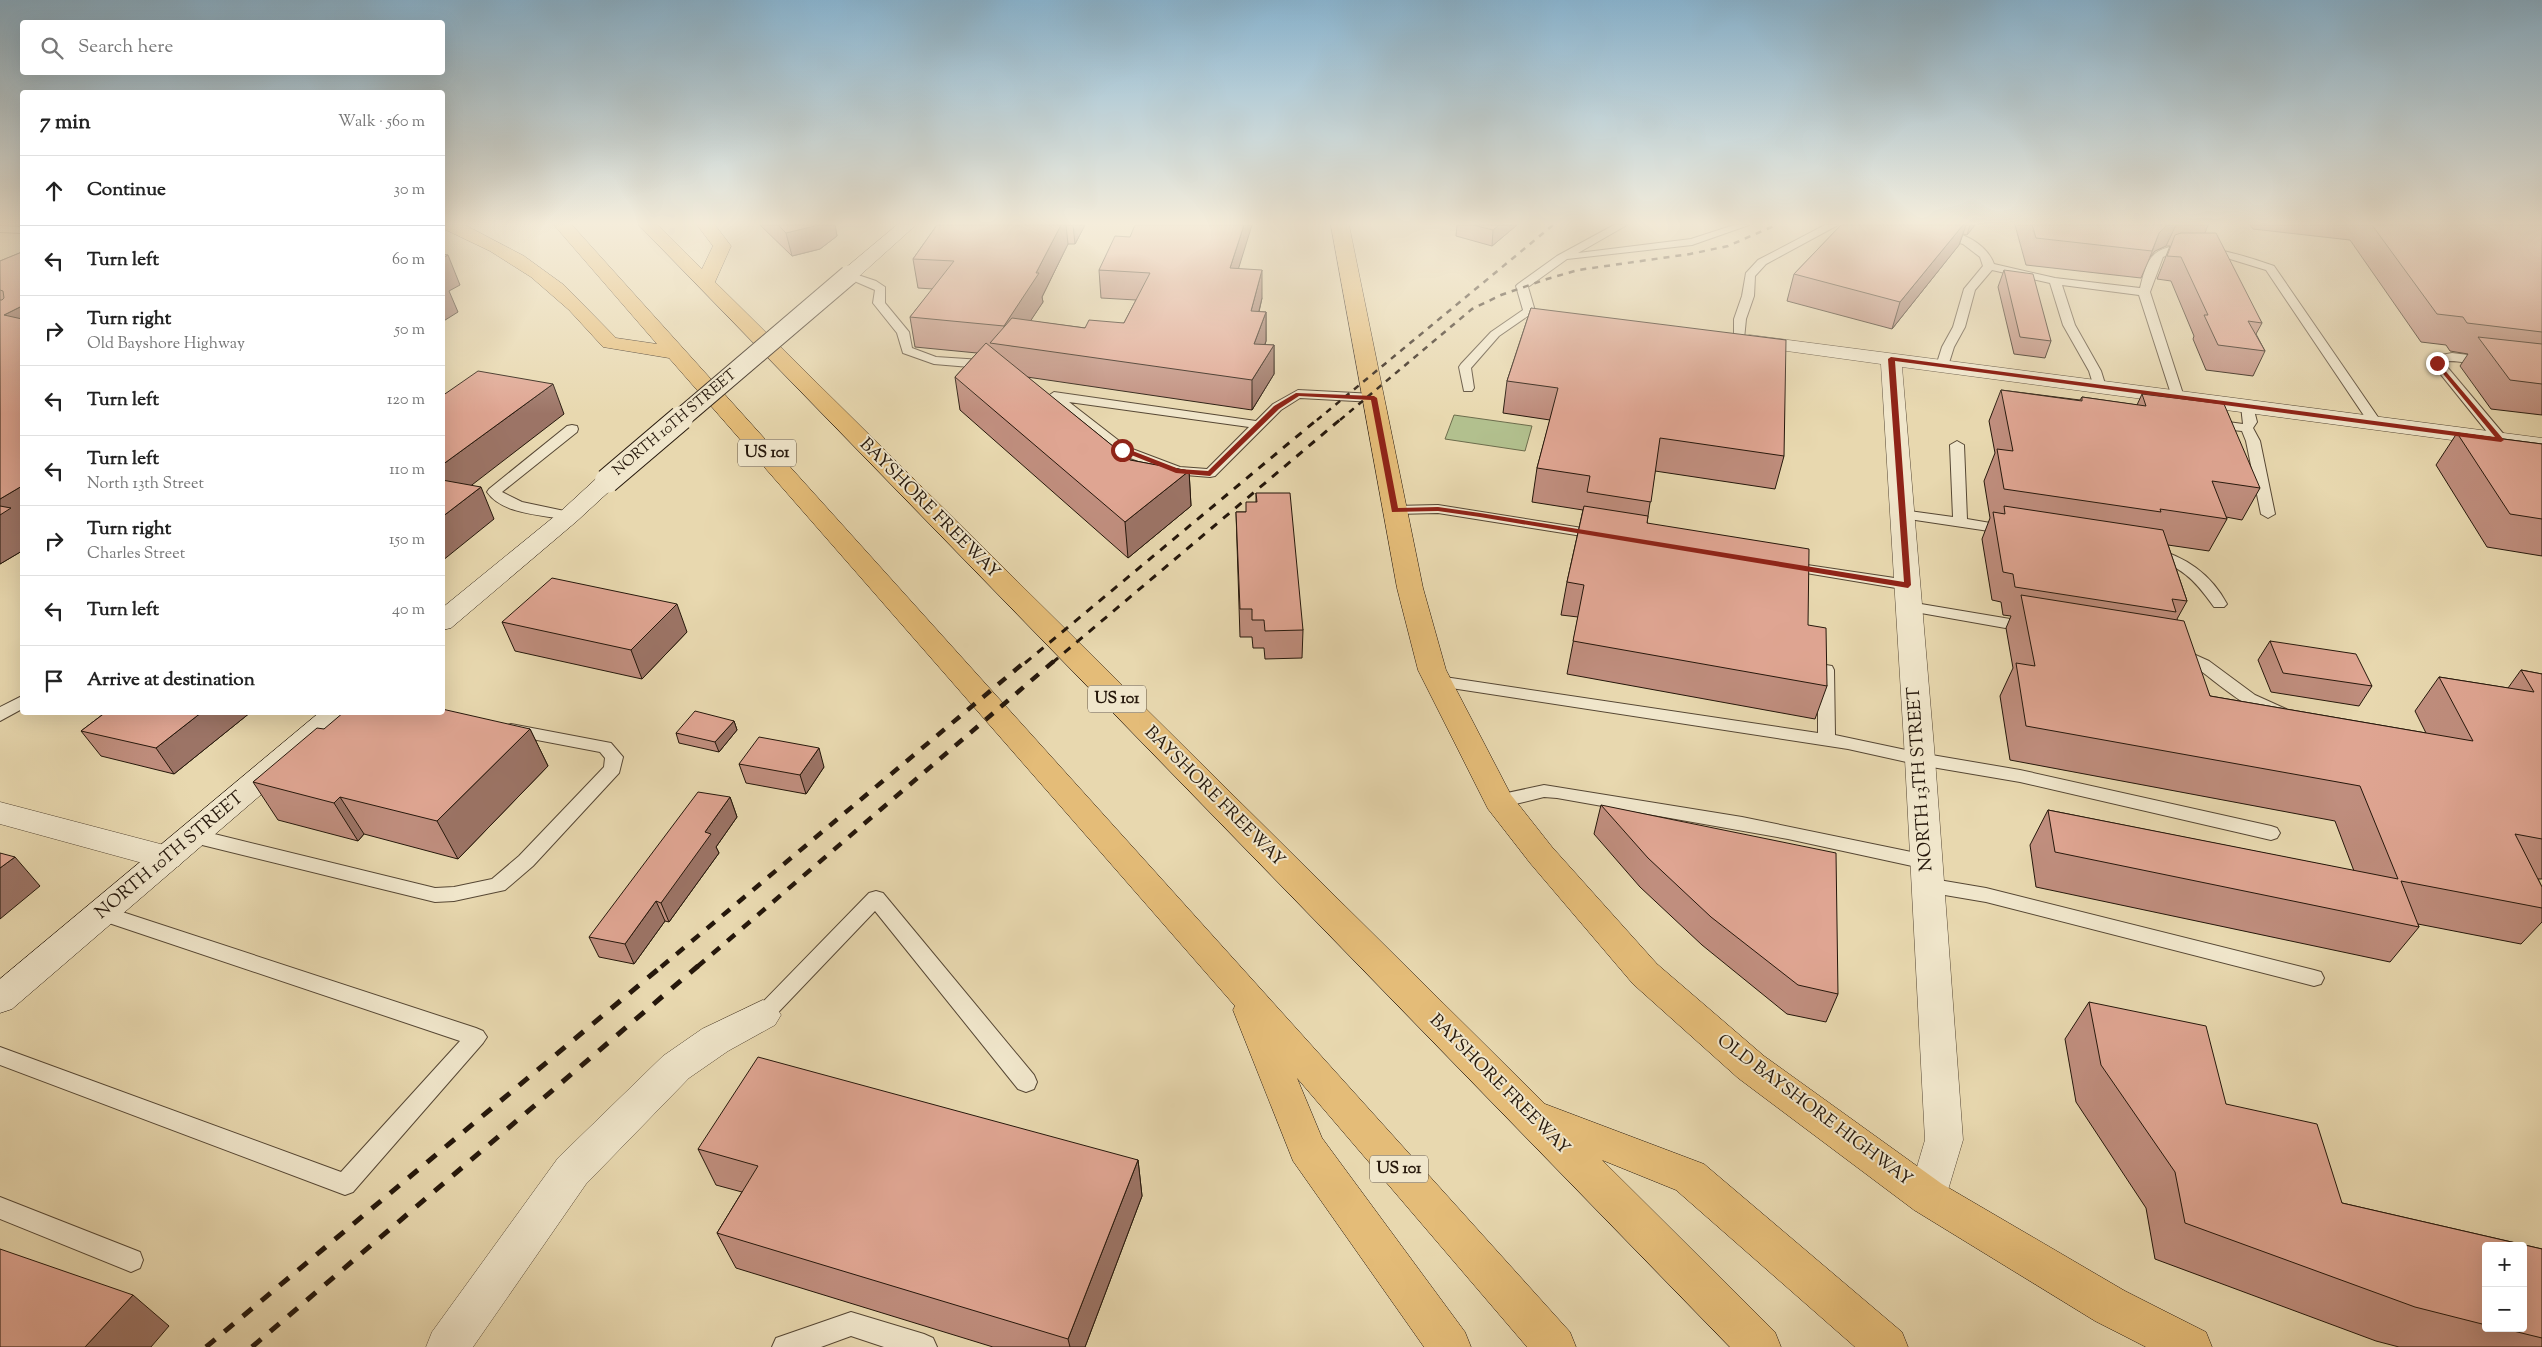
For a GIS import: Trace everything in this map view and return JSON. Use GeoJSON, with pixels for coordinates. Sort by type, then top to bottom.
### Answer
{"type":"FeatureCollection","features":[{"type":"Feature","properties":{"kind":"main road"},"geometry":{"type":"LineString","coordinates":[[556,288],[587,315],[610,343],[679,353]]}},
{"type":"Feature","properties":{"kind":"main road","name":"US 101"},"geometry":{"type":"LineString","coordinates":[[620,288],[1243,991],[1555,1347]]}},
{"type":"Feature","properties":{"kind":"main road","name":"BAYSHORE FREEWAY"},"geometry":{"type":"LineString","coordinates":[[710,288],[1760,1347]]}},
{"type":"Feature","properties":{"kind":"main road","name":"OLD BAYSHORE HIGHWAY"},"geometry":{"type":"LineString","coordinates":[[1352,288],[1410,588],[1432,670],[1499,801],[1541,855],[1644,974],[1751,1067],[1928,1197],[2110,1306],[2191,1347]]}},
{"type":"Feature","properties":{"kind":"main road"},"geometry":{"type":"LineString","coordinates":[[1243,991],[1307,1149],[1450,1347]]}},
{"type":"Feature","properties":{"kind":"main road"},"geometry":{"type":"LineString","coordinates":[[1529,1114],[1690,1177],[1887,1347]]}},
{"type":"Feature","properties":{"kind":"street","name":"NORTH 10TH STREET"},"geometry":{"type":"LineString","coordinates":[[445,619],[569,516],[607,481],[834,288]]}},
{"type":"Feature","properties":{"kind":"street"},"geometry":{"type":"LineString","coordinates":[[1729,338],[2100,387],[2142,398],[2178,397],[2542,445]]}},
{"type":"Feature","properties":{"kind":"street","name":"NORTH 13TH STREET"},"geometry":{"type":"LineString","coordinates":[[1891,359],[1920,759],[1944,1140],[1928,1197]]}},
{"type":"Feature","properties":{"kind":"street","name":"NORTH 10TH STREET"},"geometry":{"type":"LineString","coordinates":[[0,999],[335,715]]}},
{"type":"Feature","properties":{"kind":"street"},"geometry":{"type":"LineString","coordinates":[[0,813],[168,858]]}},
{"type":"Feature","properties":{"kind":"street"},"geometry":{"type":"LineString","coordinates":[[447,1347],[572,1171],[676,1067],[715,1040],[763,1015]]}},
{"type":"Feature","properties":{"kind":"lane"},"geometry":{"type":"LineString","coordinates":[[878,288],[881,289],[879,303],[903,332],[907,350],[934,360],[982,364]]}},
{"type":"Feature","properties":{"kind":"lane"},"geometry":{"type":"LineString","coordinates":[[1468,388],[1465,367],[1494,334],[1539,313],[1523,288]]}},
{"type":"Feature","properties":{"kind":"lane"},"geometry":{"type":"LineString","coordinates":[[1729,338],[1740,319],[1749,288]]}},
{"type":"Feature","properties":{"kind":"lane"},"geometry":{"type":"LineString","coordinates":[[1942,366],[1948,347],[1959,327],[1971,288]]}},
{"type":"Feature","properties":{"kind":"lane"},"geometry":{"type":"LineString","coordinates":[[2058,288],[2069,325],[2095,371],[2100,387]]}},
{"type":"Feature","properties":{"kind":"lane"},"geometry":{"type":"LineString","coordinates":[[2111,288],[2144,292]]}},
{"type":"Feature","properties":{"kind":"lane"},"geometry":{"type":"LineString","coordinates":[[2146,288],[2144,292],[2178,397]]}},
{"type":"Feature","properties":{"kind":"lane"},"geometry":{"type":"LineString","coordinates":[[2283,288],[2376,424]]}},
{"type":"Feature","properties":{"kind":"lane"},"geometry":{"type":"LineString","coordinates":[[2496,363],[2448,357],[2441,357],[2436,361],[2501,440]]}},
{"type":"Feature","properties":{"kind":"lane"},"geometry":{"type":"LineString","coordinates":[[1259,425],[1054,396],[1122,450],[1178,471],[1210,474],[1259,425],[1276,408],[1298,394],[1374,398]]}},
{"type":"Feature","properties":{"kind":"lane"},"geometry":{"type":"LineString","coordinates":[[2247,406],[2251,422],[2247,428]]}},
{"type":"Feature","properties":{"kind":"lane"},"geometry":{"type":"LineString","coordinates":[[2198,422],[2247,428]]}},
{"type":"Feature","properties":{"kind":"lane"},"geometry":{"type":"LineString","coordinates":[[2247,428],[2253,441],[2268,514]]}},
{"type":"Feature","properties":{"kind":"lane"},"geometry":{"type":"LineString","coordinates":[[569,516],[511,503],[497,496],[494,492],[572,430]]}},
{"type":"Feature","properties":{"kind":"lane"},"geometry":{"type":"LineString","coordinates":[[1956,446],[1960,523]]}},
{"type":"Feature","properties":{"kind":"lane"},"geometry":{"type":"LineString","coordinates":[[1395,510],[1438,509],[1614,537]]}},
{"type":"Feature","properties":{"kind":"lane"},"geometry":{"type":"LineString","coordinates":[[1902,514],[2026,533]]}},
{"type":"Feature","properties":{"kind":"lane"},"geometry":{"type":"LineString","coordinates":[[2140,550],[2174,559],[2212,587],[2219,604]]}},
{"type":"Feature","properties":{"kind":"lane"},"geometry":{"type":"LineString","coordinates":[[1768,562],[2047,630]]}},
{"type":"Feature","properties":{"kind":"lane"},"geometry":{"type":"LineString","coordinates":[[2164,648],[2174,649],[2203,665],[2248,699],[2296,718]]}},
{"type":"Feature","properties":{"kind":"lane"},"geometry":{"type":"LineString","coordinates":[[1826,670],[1827,740]]}},
{"type":"Feature","properties":{"kind":"lane"},"geometry":{"type":"LineString","coordinates":[[1438,681],[1827,740],[1920,759],[2020,776],[2271,833]]}},
{"type":"Feature","properties":{"kind":"lane"},"geometry":{"type":"LineString","coordinates":[[0,715],[20,703]]}},
{"type":"Feature","properties":{"kind":"lane"},"geometry":{"type":"LineString","coordinates":[[194,836],[435,895],[454,894],[498,885],[526,861],[613,769],[614,757],[605,747],[492,726]]}},
{"type":"Feature","properties":{"kind":"lane"},"geometry":{"type":"LineString","coordinates":[[1499,801],[1544,791],[1557,792],[1837,841],[1986,895],[2314,978]]}},
{"type":"Feature","properties":{"kind":"lane"},"geometry":{"type":"LineString","coordinates":[[763,1015],[876,898],[1026,1082]]}},
{"type":"Feature","properties":{"kind":"lane"},"geometry":{"type":"LineString","coordinates":[[0,1056],[345,1184],[476,1037],[101,913]]}},
{"type":"Feature","properties":{"kind":"lane"},"geometry":{"type":"LineString","coordinates":[[0,1208],[131,1260]]}},
{"type":"Feature","properties":{"kind":"lane"},"geometry":{"type":"LineString","coordinates":[[785,1347],[851,1324],[924,1347]]}},
{"type":"Feature","properties":{"kind":"green space"},"geometry":{"type":"Polygon","coordinates":[[[1454,415],[1532,426],[1525,451],[1445,439],[1454,415]]]}},
{"type":"Feature","properties":{"kind":"building"},"geometry":{"type":"Polygon","coordinates":[[[0,288],[20,288],[20,307],[4,315],[20,319],[20,487],[0,499],[0,300],[4,298],[3,291],[0,288]]]}},
{"type":"Feature","properties":{"kind":"building"},"geometry":{"type":"Polygon","coordinates":[[[933,288],[1029,288],[1004,326],[910,317],[933,288]]]}},
{"type":"Feature","properties":{"kind":"building"},"geometry":{"type":"Polygon","coordinates":[[[1142,288],[1257,288],[1251,311],[1266,312],[1254,344],[1274,345],[1252,380],[990,343],[1012,318],[1085,328],[1089,320],[1124,323],[1142,288]]]}},
{"type":"Feature","properties":{"kind":"building"},"geometry":{"type":"Polygon","coordinates":[[[1846,288],[1912,288],[1900,302],[1846,288]]]}},
{"type":"Feature","properties":{"kind":"building"},"geometry":{"type":"Polygon","coordinates":[[[2008,288],[2037,288],[2051,341],[2020,337],[2008,288]]]}},
{"type":"Feature","properties":{"kind":"building"},"geometry":{"type":"Polygon","coordinates":[[[2195,288],[2244,288],[2262,323],[2248,321],[2265,351],[2218,345],[2204,315],[2208,315],[2195,288]]]}},
{"type":"Feature","properties":{"kind":"building"},"geometry":{"type":"Polygon","coordinates":[[[2418,288],[2542,288],[2542,332],[2467,323],[2463,317],[2437,314],[2418,288]]]}},
{"type":"Feature","properties":{"kind":"building"},"geometry":{"type":"Polygon","coordinates":[[[1531,308],[1786,340],[1784,456],[1660,438],[1651,502],[1587,492],[1590,476],[1537,468],[1558,388],[1507,381],[1531,308]]]}},
{"type":"Feature","properties":{"kind":"building"},"geometry":{"type":"Polygon","coordinates":[[[2478,337],[2542,344],[2542,384],[2510,380],[2478,337]]]}},
{"type":"Feature","properties":{"kind":"building"},"geometry":{"type":"Polygon","coordinates":[[[986,343],[1130,460],[1189,471],[1125,522],[955,377],[986,343]]]}},
{"type":"Feature","properties":{"kind":"building"},"geometry":{"type":"Polygon","coordinates":[[[478,371],[553,384],[445,463],[445,394],[478,371]]]}},
{"type":"Feature","properties":{"kind":"building"},"geometry":{"type":"Polygon","coordinates":[[[2001,390],[2082,401],[2082,397],[2146,406],[2142,394],[2224,404],[2260,488],[2212,481],[2227,519],[2160,509],[2161,512],[2004,489],[1997,449],[2013,451],[2001,390]]]}},
{"type":"Feature","properties":{"kind":"building"},"geometry":{"type":"Polygon","coordinates":[[[2457,433],[2542,444],[2542,519],[2510,514],[2457,433]]]}},
{"type":"Feature","properties":{"kind":"building"},"geometry":{"type":"Polygon","coordinates":[[[445,481],[481,487],[445,515],[445,481]]]}},
{"type":"Feature","properties":{"kind":"building"},"geometry":{"type":"Polygon","coordinates":[[[1256,493],[1290,493],[1303,630],[1265,631],[1264,620],[1252,620],[1252,609],[1240,609],[1236,512],[1246,512],[1246,502],[1257,502],[1256,493]]]}},
{"type":"Feature","properties":{"kind":"building"},"geometry":{"type":"Polygon","coordinates":[[[0,506],[11,508],[0,515],[0,506]]]}},
{"type":"Feature","properties":{"kind":"building"},"geometry":{"type":"Polygon","coordinates":[[[1584,506],[1648,516],[1647,523],[1809,549],[1808,625],[1826,628],[1827,686],[1573,641],[1584,585],[1567,582],[1584,506]]]}},
{"type":"Feature","properties":{"kind":"building"},"geometry":{"type":"Polygon","coordinates":[[[2004,506],[2163,530],[2187,601],[2172,599],[2176,612],[2015,587],[2013,574],[2003,572],[1993,512],[2005,514],[2004,506]]]}},
{"type":"Feature","properties":{"kind":"building"},"geometry":{"type":"Polygon","coordinates":[[[552,578],[677,604],[631,650],[502,622],[552,578]]]}},
{"type":"Feature","properties":{"kind":"building"},"geometry":{"type":"Polygon","coordinates":[[[2021,595],[2184,621],[2210,696],[2473,741],[2439,677],[2534,692],[2521,670],[2542,674],[2542,839],[2515,834],[2542,887],[2542,908],[2401,881],[2419,927],[2055,852],[2048,810],[2398,879],[2360,786],[2026,726],[2016,663],[2035,666],[2021,595]]]}},
{"type":"Feature","properties":{"kind":"building"},"geometry":{"type":"Polygon","coordinates":[[[2270,641],[2356,654],[2372,686],[2283,673],[2270,641]]]}},
{"type":"Feature","properties":{"kind":"building"},"geometry":{"type":"Polygon","coordinates":[[[445,710],[530,729],[437,821],[340,797],[334,803],[253,782],[317,728],[324,729],[340,715],[445,715],[445,710]]]}},
{"type":"Feature","properties":{"kind":"building"},"geometry":{"type":"Polygon","coordinates":[[[695,711],[734,721],[715,742],[676,733],[695,711]]]}},
{"type":"Feature","properties":{"kind":"building"},"geometry":{"type":"Polygon","coordinates":[[[102,715],[198,715],[156,748],[81,731],[102,715]]]}},
{"type":"Feature","properties":{"kind":"building"},"geometry":{"type":"Polygon","coordinates":[[[759,737],[819,748],[800,775],[739,764],[759,737]]]}},
{"type":"Feature","properties":{"kind":"building"},"geometry":{"type":"Polygon","coordinates":[[[698,792],[730,797],[705,832],[711,834],[661,903],[656,901],[625,944],[589,937],[698,792]]]}},
{"type":"Feature","properties":{"kind":"building"},"geometry":{"type":"Polygon","coordinates":[[[1601,805],[1836,853],[1838,994],[1798,985],[1711,917],[1648,858],[1601,805]]]}},
{"type":"Feature","properties":{"kind":"building"},"geometry":{"type":"Polygon","coordinates":[[[0,853],[15,857],[0,868],[0,853]]]}},
{"type":"Feature","properties":{"kind":"building"},"geometry":{"type":"Polygon","coordinates":[[[2089,1002],[2206,1026],[2226,1104],[2317,1124],[2342,1203],[2512,1242],[2482,1242],[2482,1324],[2415,1307],[2185,1223],[2175,1172],[2101,1065],[2089,1002]]]}},
{"type":"Feature","properties":{"kind":"building"},"geometry":{"type":"Polygon","coordinates":[[[758,1057],[1138,1160],[1068,1339],[717,1233],[758,1166],[698,1149],[758,1057]]]}},
{"type":"Feature","properties":{"kind":"building"},"geometry":{"type":"Polygon","coordinates":[[[2527,1246],[2542,1249],[2542,1338],[2517,1332],[2527,1332],[2527,1246]]]}},
{"type":"Feature","properties":{"kind":"building"},"geometry":{"type":"Polygon","coordinates":[[[0,1249],[133,1295],[85,1347],[0,1347],[0,1249]]]}},
{"type":"Feature","properties":{"kind":"railway"},"geometry":{"type":"LineString","coordinates":[[1317,420],[1477,288]]}},
{"type":"Feature","properties":{"kind":"railway"},"geometry":{"type":"LineString","coordinates":[[1340,420],[1472,309],[1522,288]]}},
{"type":"Feature","properties":{"kind":"railway"},"geometry":{"type":"LineString","coordinates":[[1025,663],[1319,418]]}},
{"type":"Feature","properties":{"kind":"railway"},"geometry":{"type":"LineString","coordinates":[[1052,663],[1342,418]]}},
{"type":"Feature","properties":{"kind":"railway"},"geometry":{"type":"LineString","coordinates":[[661,967],[1026,661]]}},
{"type":"Feature","properties":{"kind":"railway"},"geometry":{"type":"LineString","coordinates":[[697,967],[1054,661]]}},
{"type":"Feature","properties":{"kind":"railway"},"geometry":{"type":"LineString","coordinates":[[206,1347],[662,966]]}},
{"type":"Feature","properties":{"kind":"railway"},"geometry":{"type":"LineString","coordinates":[[252,1347],[698,966]]}},
{"type":"Feature","properties":{"kind":"route"},"geometry":{"type":"LineString","coordinates":[[1122,450],[1178,471],[1210,474],[1276,408],[1298,394],[1374,398],[1395,510],[1438,509],[1480,515],[1908,585],[1891,359],[2501,440],[2437,363]]}}]}
